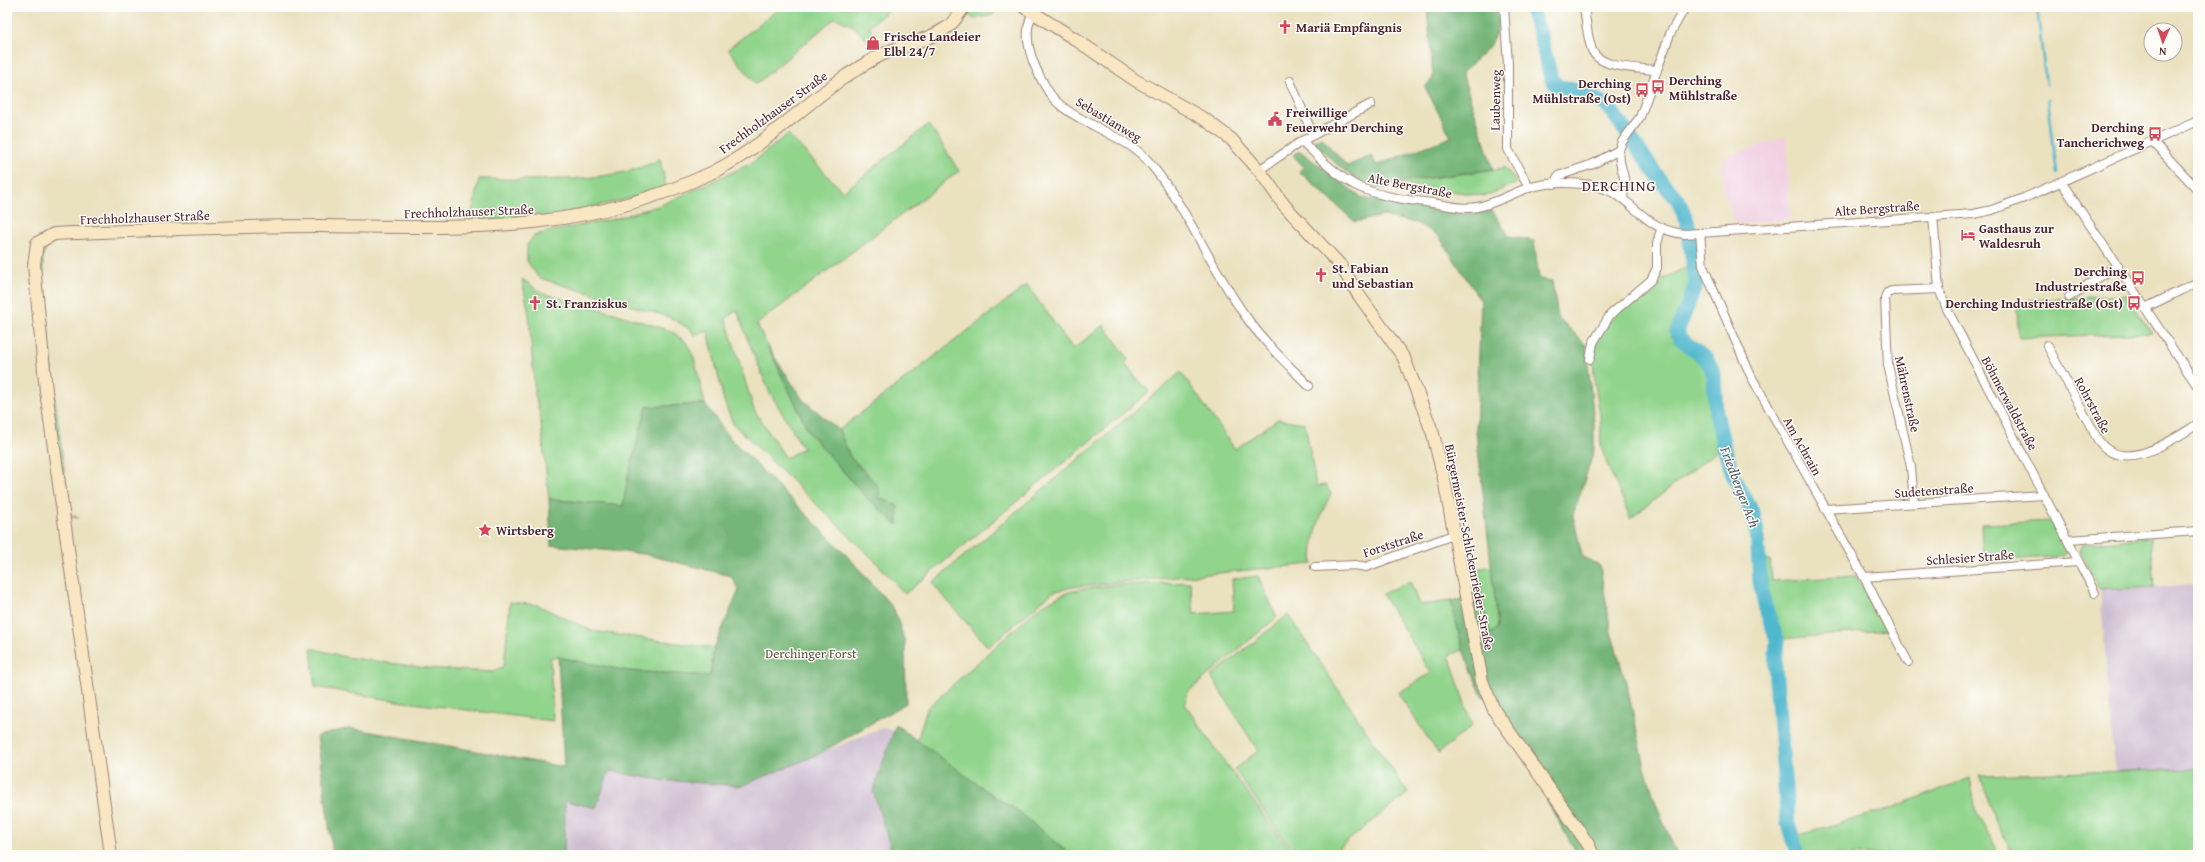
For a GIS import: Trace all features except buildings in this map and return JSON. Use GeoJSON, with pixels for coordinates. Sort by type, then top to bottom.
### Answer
{"type":"FeatureCollection","features":[{"type":"Feature","properties":{"kind":"street","name":"Frechholzhauser Straße"},"geometry":{"type":"LineString","coordinates":[[111,855],[46,391],[35,278],[34,257],[37,243],[54,234],[273,226],[443,228],[516,225],[584,216],[617,208],[674,189],[713,172],[742,156],[860,66],[885,53],[935,34],[949,26],[964,7]]}},
{"type":"Feature","properties":{"kind":"street","name":"Laubenweg"},"geometry":{"type":"LineString","coordinates":[[1504,7],[1508,64],[1508,149],[1529,188]]}},
{"type":"Feature","properties":{"kind":"street"},"geometry":{"type":"LineString","coordinates":[[1584,7],[1592,50],[1598,58],[1606,63],[1657,70]]}},
{"type":"Feature","properties":{"kind":"street"},"geometry":{"type":"LineString","coordinates":[[1623,198],[1625,182],[1620,162],[1619,150],[1625,138],[1640,117],[1670,34],[1685,7]]}},
{"type":"Feature","properties":{"kind":"street","name":"Bürgermeister-Schlickenrieder-Straße"},"geometry":{"type":"LineString","coordinates":[[1031,9],[1135,80],[1220,130],[1236,144],[1259,170],[1284,205],[1341,266],[1358,294],[1404,358],[1433,434],[1444,479],[1482,681],[1494,710],[1588,844],[1593,855]]}},
{"type":"Feature","properties":{"kind":"street","name":"Sebastianweg"},"geometry":{"type":"LineString","coordinates":[[1031,9],[1027,31],[1028,44],[1032,58],[1050,94],[1069,110],[1130,145],[1142,154],[1172,193],[1244,315],[1309,386]]}},
{"type":"Feature","properties":{"kind":"street"},"geometry":{"type":"LineString","coordinates":[[1290,81],[1313,135]]}},
{"type":"Feature","properties":{"kind":"street"},"geometry":{"type":"LineString","coordinates":[[1259,170],[1302,141],[1371,104]]}},
{"type":"Feature","properties":{"kind":"street","name":"Alte Bergstraße"},"geometry":{"type":"LineString","coordinates":[[1302,141],[1343,176],[1360,188],[1377,193],[1444,205],[1476,208],[1496,202],[1529,188],[1572,183],[1604,188],[1623,198],[1643,217],[1661,229],[1685,234],[1974,214],[1992,210],[2062,183],[2198,122]]}},
{"type":"Feature","properties":{"kind":"street"},"geometry":{"type":"LineString","coordinates":[[2153,142],[2198,190]]}},
{"type":"Feature","properties":{"kind":"street","name":"Alte Bergstraße"},"geometry":{"type":"LineString","coordinates":[[1554,184],[1558,176],[1593,164],[1619,150]]}},
{"type":"Feature","properties":{"kind":"street"},"geometry":{"type":"LineString","coordinates":[[2062,183],[2198,387]]}},
{"type":"Feature","properties":{"kind":"street","name":"Böhmerwaldstraße"},"geometry":{"type":"LineString","coordinates":[[1933,216],[1939,289],[1947,309],[2095,593]]}},
{"type":"Feature","properties":{"kind":"street"},"geometry":{"type":"LineString","coordinates":[[1590,359],[1593,343],[1610,315],[1651,280],[1657,268],[1657,244],[1661,229]]}},
{"type":"Feature","properties":{"kind":"street","name":"Am Achrain"},"geometry":{"type":"LineString","coordinates":[[1697,233],[1703,266],[1734,342],[1759,392],[1864,577],[1908,662]]}},
{"type":"Feature","properties":{"kind":"street"},"geometry":{"type":"LineString","coordinates":[[2069,297],[2118,265]]}},
{"type":"Feature","properties":{"kind":"street"},"geometry":{"type":"LineString","coordinates":[[2145,308],[2198,282]]}},
{"type":"Feature","properties":{"kind":"street","name":"Mährenstraße"},"geometry":{"type":"LineString","coordinates":[[1914,503],[1911,467],[1888,365],[1885,298],[1887,293],[1892,291],[1939,289]]}},
{"type":"Feature","properties":{"kind":"street","name":"Rohrstraße"},"geometry":{"type":"LineString","coordinates":[[2047,345],[2098,440],[2109,452],[2130,455],[2149,452],[2198,424]]}},
{"type":"Feature","properties":{"kind":"street","name":"Sudetenstraße"},"geometry":{"type":"LineString","coordinates":[[1825,509],[2044,494]]}},
{"type":"Feature","properties":{"kind":"street"},"geometry":{"type":"LineString","coordinates":[[2068,540],[2198,532]]}},
{"type":"Feature","properties":{"kind":"street","name":"Forststraße"},"geometry":{"type":"LineString","coordinates":[[1315,567],[1355,565],[1366,567],[1454,535]]}},
{"type":"Feature","properties":{"kind":"street","name":"Schlesier Straße"},"geometry":{"type":"LineString","coordinates":[[1864,577],[2078,562]]}},
{"type":"Feature","properties":{"kind":"shaded area"},"geometry":{"type":"Polygon","coordinates":[[[1786,136],[1790,219],[1736,224],[1724,193],[1722,158],[1786,136]]]}},
{"type":"Feature","properties":{"kind":"shaded area"},"geometry":{"type":"Polygon","coordinates":[[[2198,585],[2198,769],[2115,772],[2100,590],[2198,585]]]}},
{"type":"Feature","properties":{"kind":"shaded area"},"geometry":{"type":"Polygon","coordinates":[[[882,728],[894,730],[873,791],[893,855],[564,855],[565,801],[609,771],[661,780],[741,785],[882,728]]]}},
{"type":"Feature","properties":{"kind":"green space"},"geometry":{"type":"Polygon","coordinates":[[[781,7],[893,7],[869,26],[874,36],[868,41],[853,26],[835,18],[756,84],[728,49],[781,7]]]}},
{"type":"Feature","properties":{"kind":"green space"},"geometry":{"type":"Polygon","coordinates":[[[972,7],[999,7],[993,15],[974,19],[966,14],[972,7]]]}},
{"type":"Feature","properties":{"kind":"green space"},"geometry":{"type":"Polygon","coordinates":[[[1427,7],[1505,7],[1491,45],[1462,73],[1493,169],[1393,183],[1382,189],[1352,176],[1329,157],[1314,141],[1321,137],[1347,166],[1371,156],[1377,165],[1451,137],[1425,87],[1433,78],[1427,7]]]}},
{"type":"Feature","properties":{"kind":"green space"},"geometry":{"type":"Polygon","coordinates":[[[929,124],[959,171],[757,324],[810,434],[865,496],[898,525],[879,497],[867,473],[850,457],[839,430],[1027,285],[1073,349],[1104,325],[1128,358],[1125,364],[1149,392],[905,594],[874,560],[733,424],[724,401],[708,331],[695,336],[690,329],[669,317],[539,278],[527,261],[527,245],[534,236],[546,232],[614,219],[661,205],[752,163],[788,134],[843,192],[929,124]],[[737,310],[726,319],[754,410],[786,458],[803,448],[770,393],[737,310]]]}},
{"type":"Feature","properties":{"kind":"green space"},"geometry":{"type":"Polygon","coordinates":[[[1300,151],[1362,198],[1462,214],[1473,213],[1474,215],[1492,210],[1509,236],[1534,241],[1539,279],[1552,281],[1558,317],[1586,345],[1594,422],[1594,451],[1573,515],[1582,556],[1600,566],[1611,632],[1627,686],[1645,767],[1656,804],[1677,855],[1578,855],[1547,802],[1556,788],[1501,708],[1482,696],[1463,650],[1451,601],[1461,599],[1471,589],[1469,570],[1476,569],[1490,634],[1498,627],[1476,431],[1481,301],[1438,235],[1416,223],[1383,216],[1355,222],[1299,171],[1304,167],[1293,155],[1300,151]]]}},
{"type":"Feature","properties":{"kind":"green space"},"geometry":{"type":"Polygon","coordinates":[[[660,159],[666,188],[620,201],[546,217],[470,223],[479,179],[547,180],[596,177],[641,167],[660,159]]]}},
{"type":"Feature","properties":{"kind":"green space"},"geometry":{"type":"Polygon","coordinates":[[[1505,168],[1518,183],[1485,196],[1393,183],[1505,168]]]}},
{"type":"Feature","properties":{"kind":"green space"},"geometry":{"type":"Polygon","coordinates":[[[59,238],[46,248],[43,257],[43,284],[54,391],[70,515],[79,518],[68,516],[50,391],[39,265],[44,248],[59,238]]]}},
{"type":"Feature","properties":{"kind":"green space"},"geometry":{"type":"Polygon","coordinates":[[[1698,263],[1699,285],[1683,327],[1685,336],[1670,337],[1706,363],[1712,379],[1714,410],[1722,447],[1630,519],[1624,501],[1608,467],[1601,445],[1601,420],[1596,390],[1593,359],[1594,351],[1603,330],[1613,318],[1639,294],[1669,276],[1698,263]]]}},
{"type":"Feature","properties":{"kind":"green space"},"geometry":{"type":"Polygon","coordinates":[[[522,279],[542,293],[671,331],[686,342],[694,358],[705,404],[647,407],[628,476],[623,506],[549,499],[540,415],[535,395],[529,315],[522,279]]]}},
{"type":"Feature","properties":{"kind":"green space"},"geometry":{"type":"Polygon","coordinates":[[[2127,295],[2151,333],[2019,338],[2016,301],[2127,295]]]}},
{"type":"Feature","properties":{"kind":"green space"},"geometry":{"type":"Polygon","coordinates":[[[768,347],[803,400],[839,430],[850,457],[879,487],[879,497],[898,506],[898,525],[865,496],[810,434],[768,347]]]}},
{"type":"Feature","properties":{"kind":"green space"},"geometry":{"type":"Polygon","coordinates":[[[1181,372],[1235,449],[1278,419],[1305,423],[1316,486],[1326,485],[1331,494],[1317,528],[1313,546],[1312,564],[1072,587],[1053,592],[988,647],[932,583],[1181,372]]]}},
{"type":"Feature","properties":{"kind":"green space","name":"Derchinger Forst"},"geometry":{"type":"Polygon","coordinates":[[[705,404],[729,437],[842,550],[894,609],[905,642],[906,703],[817,755],[741,786],[661,780],[609,771],[596,808],[565,801],[564,855],[333,855],[317,736],[350,728],[564,767],[558,657],[628,671],[710,676],[714,648],[739,590],[731,576],[644,554],[551,545],[549,499],[623,506],[628,476],[647,407],[705,404]]]}},
{"type":"Feature","properties":{"kind":"green space"},"geometry":{"type":"Polygon","coordinates":[[[2054,521],[2068,549],[2067,553],[2063,556],[1983,562],[1981,524],[2054,521]]]}},
{"type":"Feature","properties":{"kind":"green space"},"geometry":{"type":"Polygon","coordinates":[[[2150,537],[2154,587],[2100,590],[2080,552],[2080,548],[2083,544],[2150,537]]]}},
{"type":"Feature","properties":{"kind":"green space"},"geometry":{"type":"Polygon","coordinates":[[[1764,560],[1770,560],[1772,581],[1856,576],[1887,630],[1782,639],[1771,607],[1764,560]]]}},
{"type":"Feature","properties":{"kind":"green space"},"geometry":{"type":"Polygon","coordinates":[[[1492,566],[1498,627],[1490,635],[1476,569],[1492,566]]]}},
{"type":"Feature","properties":{"kind":"green space"},"geometry":{"type":"Polygon","coordinates":[[[1258,576],[1277,617],[1188,692],[1185,704],[1221,757],[1293,855],[1070,855],[1018,811],[995,797],[917,741],[927,708],[1037,609],[1059,596],[1068,592],[1101,586],[1190,582],[1194,614],[1234,611],[1232,579],[1258,576]]]}},
{"type":"Feature","properties":{"kind":"green space"},"geometry":{"type":"Polygon","coordinates":[[[1410,581],[1419,605],[1451,601],[1463,650],[1449,655],[1472,726],[1438,753],[1398,693],[1431,673],[1382,594],[1410,581]]]}},
{"type":"Feature","properties":{"kind":"green space"},"geometry":{"type":"Polygon","coordinates":[[[510,602],[537,605],[592,631],[714,648],[710,676],[628,671],[558,657],[550,658],[553,721],[397,701],[315,687],[311,648],[345,657],[427,668],[492,672],[504,666],[510,602]]]}},
{"type":"Feature","properties":{"kind":"green space"},"geometry":{"type":"Polygon","coordinates":[[[1288,615],[1408,793],[1330,855],[1295,855],[1234,769],[1258,751],[1211,676],[1288,615]]]}},
{"type":"Feature","properties":{"kind":"green space"},"geometry":{"type":"Polygon","coordinates":[[[896,725],[995,797],[1018,811],[1070,855],[893,855],[873,791],[896,725]]]}},
{"type":"Feature","properties":{"kind":"green space"},"geometry":{"type":"Polygon","coordinates":[[[2198,769],[2198,855],[2014,855],[1998,827],[1979,775],[2198,769]]]}},
{"type":"Feature","properties":{"kind":"green space"},"geometry":{"type":"Polygon","coordinates":[[[1970,778],[1976,811],[2000,855],[1802,855],[1795,836],[1892,808],[1970,778]]]}},
{"type":"Feature","properties":{"kind":"waterway","name":"Friedberger Ach"},"geometry":{"type":"LineString","coordinates":[[1530,7],[1540,34],[1551,78],[1557,86],[1582,92],[1608,106],[1661,181],[1678,200],[1688,224],[1696,284],[1677,332],[1680,338],[1707,360],[1714,374],[1716,413],[1724,447],[1733,475],[1753,514],[1757,532],[1760,582],[1765,606],[1777,640],[1775,667],[1788,824],[1798,855]]}},
{"type":"Feature","properties":{"kind":"waterway"},"geometry":{"type":"LineString","coordinates":[[2037,7],[2046,85]]}},
{"type":"Feature","properties":{"kind":"waterway"},"geometry":{"type":"LineString","coordinates":[[2048,99],[2057,174]]}},
{"type":"Feature","properties":{"kind":"place","name":"Mariä Empfängnis"},"geometry":{"type":"Point","coordinates":[1285,27]}},
{"type":"Feature","properties":{"kind":"place","name":"Frische Landeier Elbl 24/7"},"geometry":{"type":"Point","coordinates":[873,43]}},
{"type":"Feature","properties":{"kind":"place","name":"Derching Mühlstraße"},"geometry":{"type":"Point","coordinates":[1658,87]}},
{"type":"Feature","properties":{"kind":"place","name":"Derching Mühlstraße (Ost)"},"geometry":{"type":"Point","coordinates":[1642,90]}},
{"type":"Feature","properties":{"kind":"place","name":"Freiwillige Feuerwehr Derching"},"geometry":{"type":"Point","coordinates":[1275,119]}},
{"type":"Feature","properties":{"kind":"place","name":"Derching Tancherichweg"},"geometry":{"type":"Point","coordinates":[2155,134]}},
{"type":"Feature","properties":{"kind":"place","name":"Gasthaus zur Waldesruh"},"geometry":{"type":"Point","coordinates":[1968,235]}},
{"type":"Feature","properties":{"kind":"place","name":"St. Fabian und Sebastian"},"geometry":{"type":"Point","coordinates":[1321,275]}},
{"type":"Feature","properties":{"kind":"place","name":"Derching Industriestraße"},"geometry":{"type":"Point","coordinates":[2138,278]}},
{"type":"Feature","properties":{"kind":"place","name":"St. Franziskus"},"geometry":{"type":"Point","coordinates":[535,303]}},
{"type":"Feature","properties":{"kind":"place","name":"Derching Industriestraße (Ost)"},"geometry":{"type":"Point","coordinates":[2134,303]}},
{"type":"Feature","properties":{"kind":"place","name":"Wirtsberg"},"geometry":{"type":"Point","coordinates":[485,530]}},
{"type":"Feature","properties":{"kind":"district","name":"DERCHING"},"geometry":{"type":"Point","coordinates":[1619,186]}}]}
